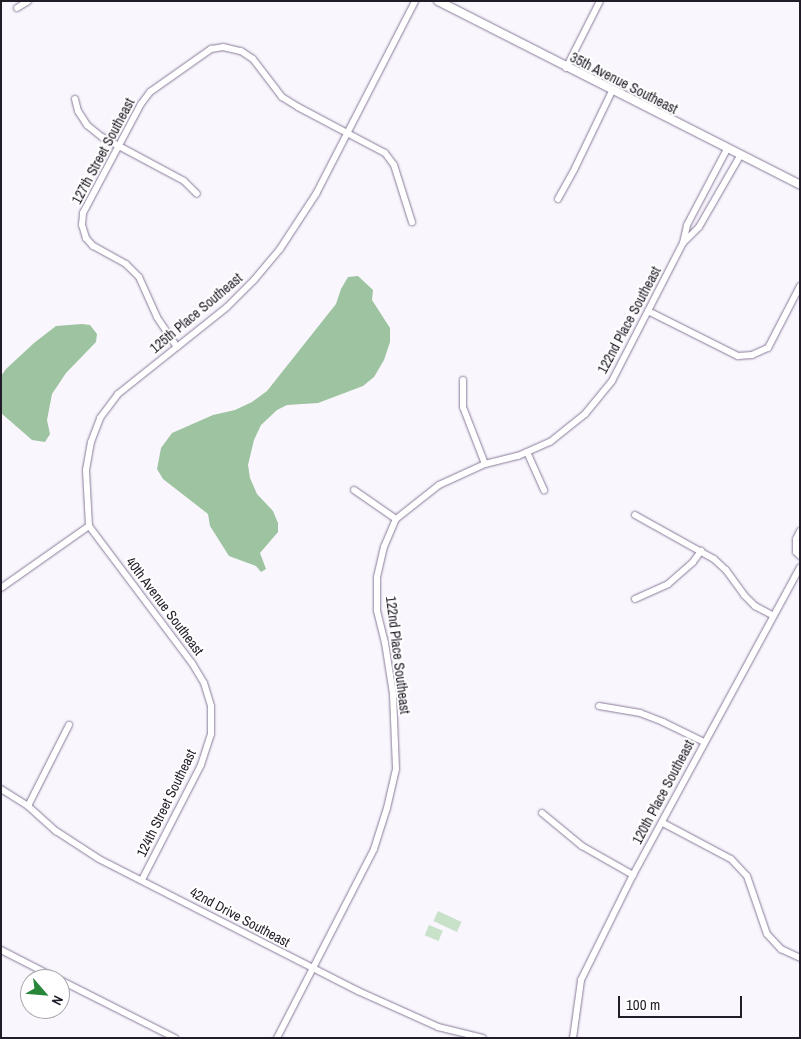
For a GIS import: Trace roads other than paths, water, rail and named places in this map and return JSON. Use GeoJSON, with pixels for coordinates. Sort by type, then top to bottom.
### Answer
{"type":"FeatureCollection","features":[{"type":"Feature","properties":{"kind":"street"},"geometry":{"type":"LineString","coordinates":[[17,8],[28,1]]}},
{"type":"Feature","properties":{"kind":"street","name":"125th Place Southeast"},"geometry":{"type":"LineString","coordinates":[[89,526],[86,470],[91,442],[100,418],[118,394],[227,306],[254,280],[280,249],[316,194],[416,1]]}},
{"type":"Feature","properties":{"kind":"street","name":"35th Avenue Southeast"},"geometry":{"type":"LineString","coordinates":[[438,1],[566,68],[800,185]]}},
{"type":"Feature","properties":{"kind":"street"},"geometry":{"type":"LineString","coordinates":[[566,68],[600,1]]}},
{"type":"Feature","properties":{"kind":"street","name":"127th Street Southeast"},"geometry":{"type":"LineString","coordinates":[[177,347],[157,316],[139,277],[126,264],[93,246],[86,238],[82,225],[84,213],[141,104],[150,92],[211,49],[223,47],[241,51],[253,59],[282,97],[348,134]]}},
{"type":"Feature","properties":{"kind":"street"},"geometry":{"type":"LineString","coordinates":[[558,199],[612,91]]}},
{"type":"Feature","properties":{"kind":"street"},"geometry":{"type":"LineString","coordinates":[[75,99],[78,111],[87,125],[102,137],[184,181],[197,194]]}},
{"type":"Feature","properties":{"kind":"street"},"geometry":{"type":"LineString","coordinates":[[348,134],[385,153],[394,165],[412,222]]}},
{"type":"Feature","properties":{"kind":"street","name":"122nd Place Southeast"},"geometry":{"type":"LineString","coordinates":[[277,1038],[374,849],[387,808],[396,769],[393,694],[385,643],[377,610],[378,577],[384,547],[396,519],[439,485],[484,464],[527,452],[550,442],[585,414],[612,381],[683,243],[687,225],[727,149]]}},
{"type":"Feature","properties":{"kind":"street","name":"122nd Place Southeast"},"geometry":{"type":"LineString","coordinates":[[683,243],[698,228],[740,156]]}},
{"type":"Feature","properties":{"kind":"street"},"geometry":{"type":"LineString","coordinates":[[648,311],[738,356],[752,355],[768,348],[800,286]]}},
{"type":"Feature","properties":{"kind":"street"},"geometry":{"type":"LineString","coordinates":[[463,380],[463,407],[484,464]]}},
{"type":"Feature","properties":{"kind":"street"},"geometry":{"type":"LineString","coordinates":[[527,452],[544,490]]}},
{"type":"Feature","properties":{"kind":"street"},"geometry":{"type":"LineString","coordinates":[[354,490],[396,519]]}},
{"type":"Feature","properties":{"kind":"street"},"geometry":{"type":"LineString","coordinates":[[635,515],[702,550],[726,570],[755,606],[772,615]]}},
{"type":"Feature","properties":{"kind":"street"},"geometry":{"type":"LineString","coordinates":[[1,588],[89,526]]}},
{"type":"Feature","properties":{"kind":"street","name":"40th Avenue Southeast"},"geometry":{"type":"LineString","coordinates":[[89,526],[192,663],[204,683],[211,706]]}},
{"type":"Feature","properties":{"kind":"street"},"geometry":{"type":"LineString","coordinates":[[800,532],[796,539],[796,552],[800,556]]}},
{"type":"Feature","properties":{"kind":"street"},"geometry":{"type":"LineString","coordinates":[[635,599],[668,584],[693,562],[702,550]]}},
{"type":"Feature","properties":{"kind":"street","name":"120th Place Southeast"},"geometry":{"type":"LineString","coordinates":[[573,1038],[581,980],[633,875],[772,615],[800,567]]}},
{"type":"Feature","properties":{"kind":"street","name":"124th Street Southeast"},"geometry":{"type":"LineString","coordinates":[[142,880],[201,765],[211,734],[211,706]]}},
{"type":"Feature","properties":{"kind":"street"},"geometry":{"type":"LineString","coordinates":[[599,706],[640,713],[704,742]]}},
{"type":"Feature","properties":{"kind":"street"},"geometry":{"type":"LineString","coordinates":[[28,806],[69,725]]}},
{"type":"Feature","properties":{"kind":"street","name":"42nd Drive Southeast"},"geometry":{"type":"LineString","coordinates":[[1,789],[28,806],[56,831],[90,854],[313,969],[438,1028],[483,1038]]}},
{"type":"Feature","properties":{"kind":"street"},"geometry":{"type":"LineString","coordinates":[[542,812],[582,846],[633,875]]}},
{"type":"Feature","properties":{"kind":"street"},"geometry":{"type":"LineString","coordinates":[[662,823],[731,859],[746,876],[767,934],[782,949],[800,958]]}},
{"type":"Feature","properties":{"kind":"street"},"geometry":{"type":"LineString","coordinates":[[1,950],[38,969]]}},
{"type":"Feature","properties":{"kind":"street"},"geometry":{"type":"LineString","coordinates":[[70,986],[175,1038]]}}]}
